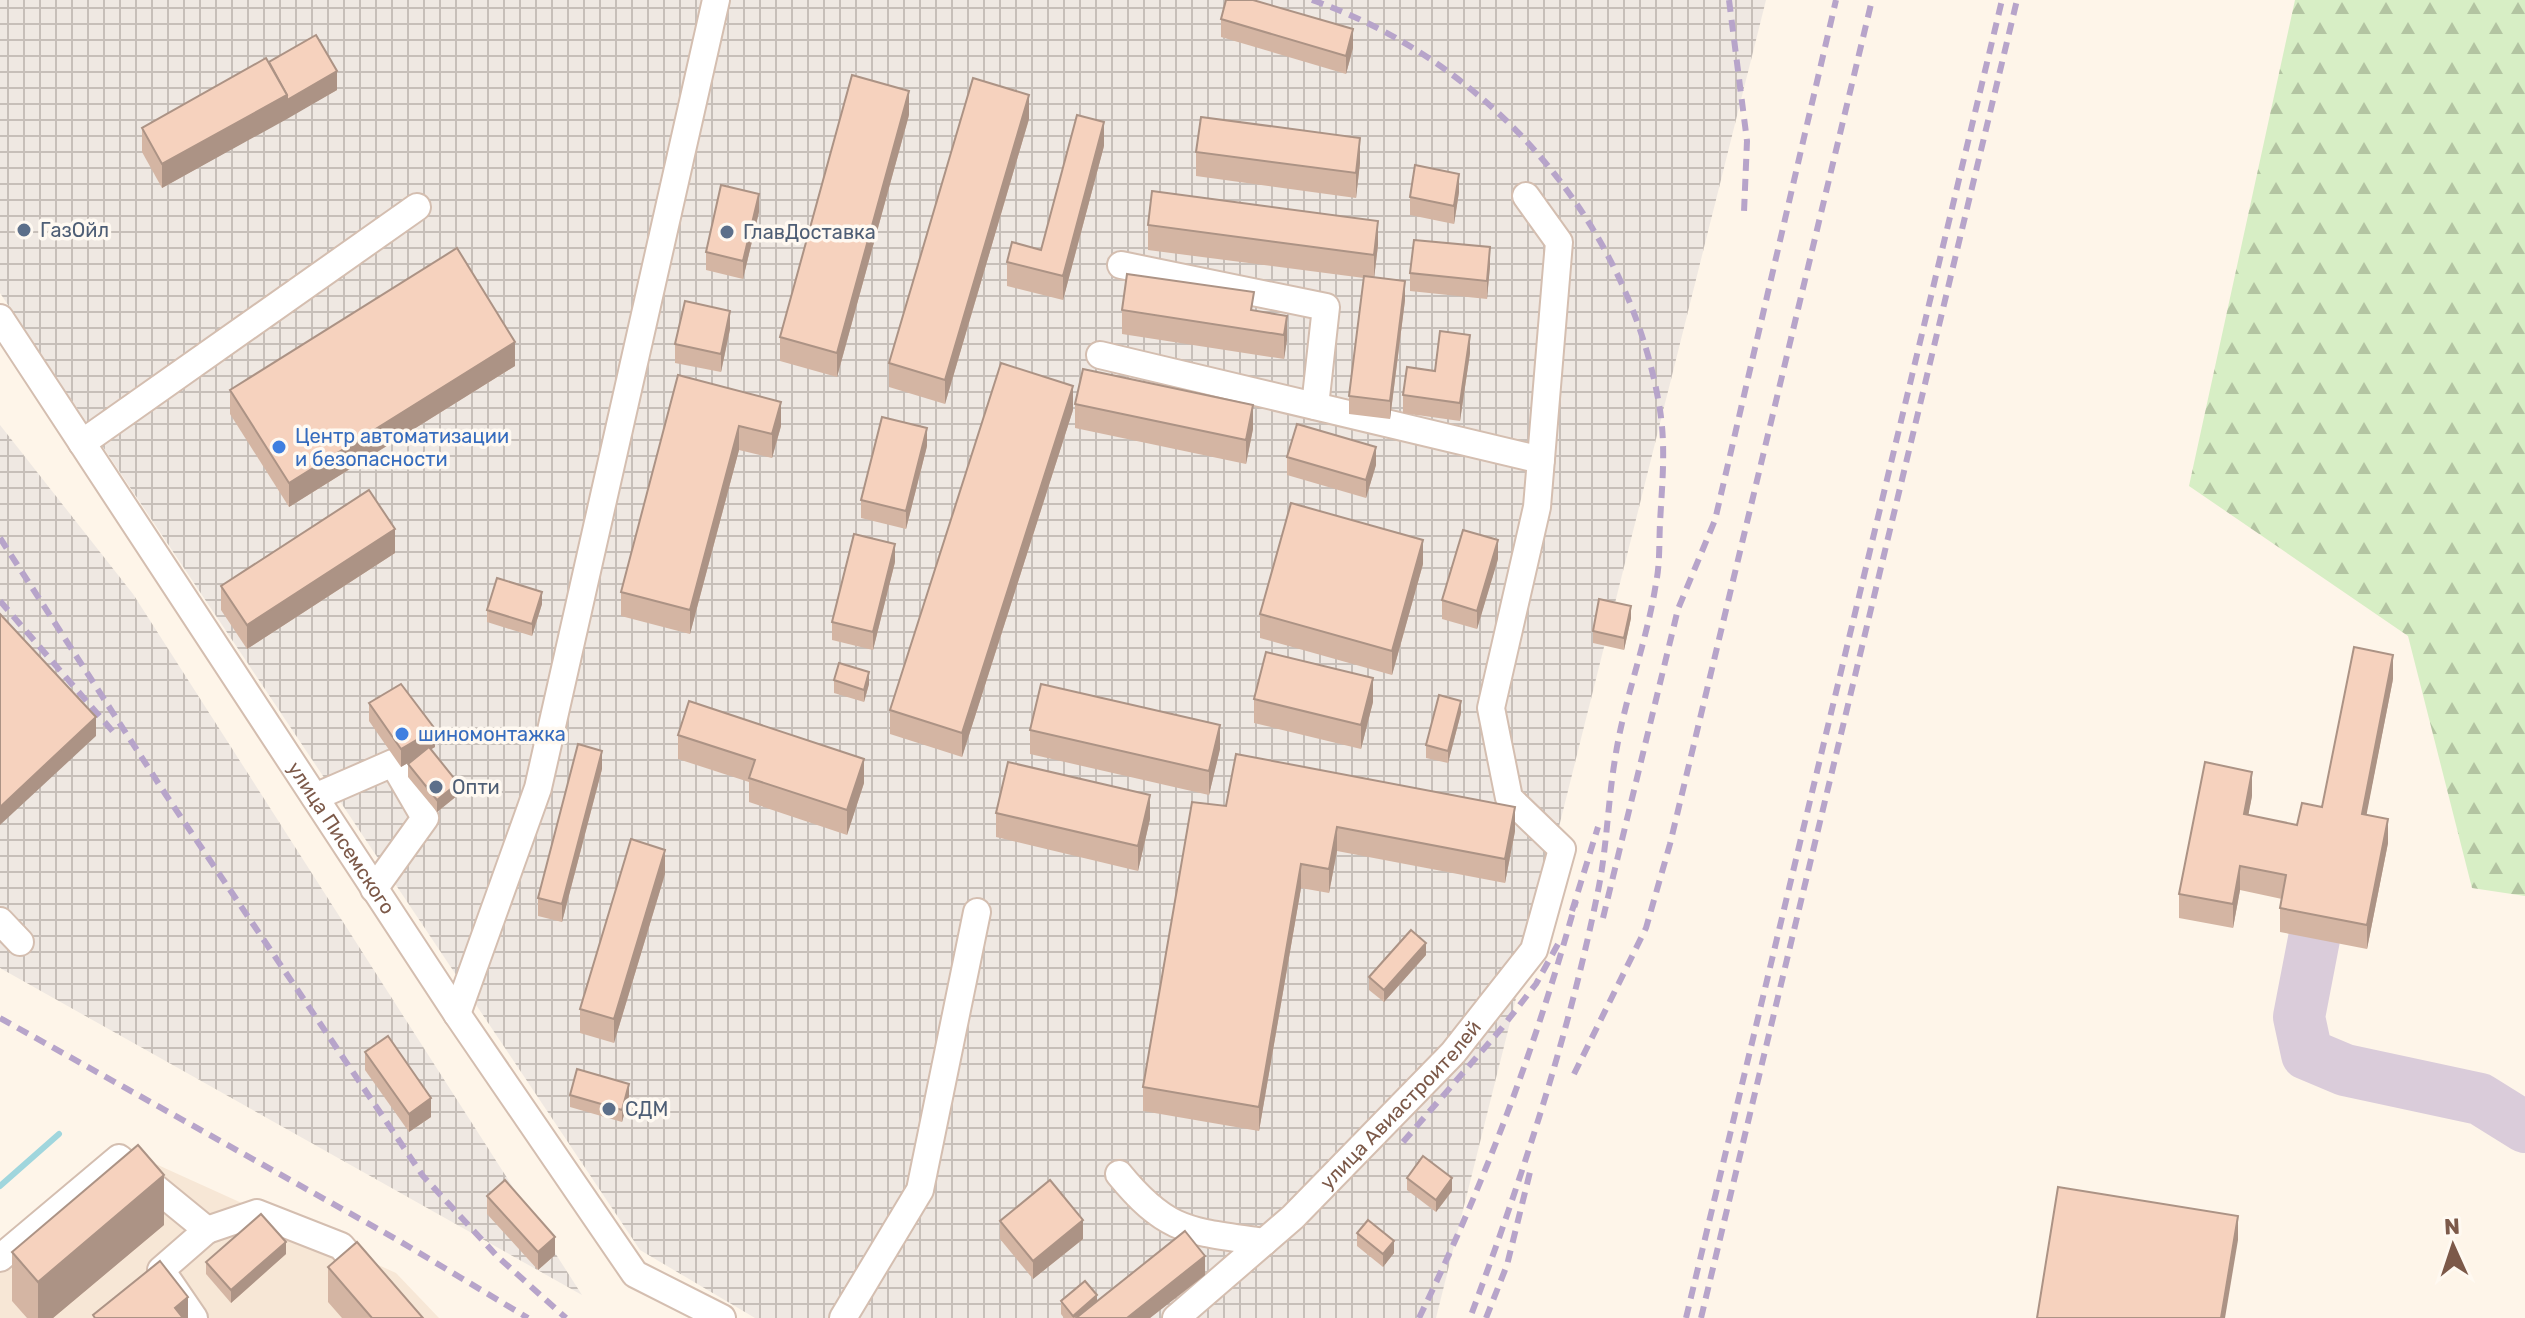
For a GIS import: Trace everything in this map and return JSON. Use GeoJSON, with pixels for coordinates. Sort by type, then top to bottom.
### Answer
{"type":"FeatureCollection","features":[{"type":"Feature","properties":{"kind":"street"},"geometry":{"type":"LineString","coordinates":[[457,1014],[538,788],[716,0]]}},
{"type":"Feature","properties":{"kind":"street"},"geometry":{"type":"LineString","coordinates":[[1100,355],[1541,460],[1559,242],[1526,196]]}},
{"type":"Feature","properties":{"kind":"street"},"geometry":{"type":"LineString","coordinates":[[82,443],[417,207]]}},
{"type":"Feature","properties":{"kind":"street"},"geometry":{"type":"LineString","coordinates":[[1121,265],[1326,307],[1315,406]]}},
{"type":"Feature","properties":{"kind":"street","name":"улица Писемского"},"geometry":{"type":"LineString","coordinates":[[0,318],[457,1014],[635,1274],[722,1318]]}},
{"type":"Feature","properties":{"kind":"street","name":"улица Авиастроителей"},"geometry":{"type":"LineString","coordinates":[[1176,1318],[1264,1242],[1453,1053],[1534,950],[1562,849],[1509,798],[1491,708],[1537,507],[1541,460]]}},
{"type":"Feature","properties":{"kind":"street"},"geometry":{"type":"LineString","coordinates":[[315,797],[393,763],[425,818],[374,889]]}},
{"type":"Feature","properties":{"kind":"street"},"geometry":{"type":"LineString","coordinates":[[843,1318],[920,1190],[977,912]]}},
{"type":"Feature","properties":{"kind":"street"},"geometry":{"type":"LineString","coordinates":[[0,921],[20,942]]}},
{"type":"Feature","properties":{"kind":"street"},"geometry":{"type":"LineString","coordinates":[[0,1258],[119,1158],[207,1230]]}},
{"type":"Feature","properties":{"kind":"street"},"geometry":{"type":"LineString","coordinates":[[1119,1174],[1145,1206],[1187,1231],[1264,1242]]}},
{"type":"Feature","properties":{"kind":"street"},"geometry":{"type":"LineString","coordinates":[[138,1289],[207,1230],[257,1213],[341,1246],[403,1318]]}},
{"type":"Feature","properties":{"kind":"street"},"geometry":{"type":"LineString","coordinates":[[161,1270],[194,1318]]}},
{"type":"Feature","properties":{"kind":"shaded area"},"geometry":{"type":"Polygon","coordinates":[[[0,0],[1766,0],[1436,1318],[755,1318],[640,1250],[0,293],[0,0]]]}},
{"type":"Feature","properties":{"kind":"shaded area"},"geometry":{"type":"Polygon","coordinates":[[[0,425],[133,594],[582,1295],[0,968],[0,425]]]}},
{"type":"Feature","properties":{"kind":"shaded area"},"geometry":{"type":"Polygon","coordinates":[[[116,1146],[396,1273],[439,1318],[0,1318],[0,1260],[116,1146]]]}},
{"type":"Feature","properties":{"kind":"green space"},"geometry":{"type":"Polygon","coordinates":[[[2295,0],[2525,0],[2525,896],[2472,888],[2408,636],[2189,486],[2295,0]]]}},
{"type":"Feature","properties":{"kind":"building"},"geometry":{"type":"Polygon","coordinates":[[[1226,0],[1253,0],[1353,29],[1346,56],[1221,19],[1226,0]]]}},
{"type":"Feature","properties":{"kind":"building"},"geometry":{"type":"Polygon","coordinates":[[[316,35],[337,71],[287,100],[269,62],[316,35]]]}},
{"type":"Feature","properties":{"kind":"building"},"geometry":{"type":"Polygon","coordinates":[[[266,58],[287,95],[162,164],[142,128],[266,58]]]}},
{"type":"Feature","properties":{"kind":"building"},"geometry":{"type":"Polygon","coordinates":[[[852,75],[909,91],[837,353],[780,337],[852,75]]]}},
{"type":"Feature","properties":{"kind":"building"},"geometry":{"type":"Polygon","coordinates":[[[973,78],[1029,95],[945,380],[889,363],[973,78]]]}},
{"type":"Feature","properties":{"kind":"building"},"geometry":{"type":"Polygon","coordinates":[[[1077,115],[1104,122],[1063,276],[1007,262],[1012,242],[1041,250],[1077,115]]]}},
{"type":"Feature","properties":{"kind":"building"},"geometry":{"type":"Polygon","coordinates":[[[1201,117],[1360,138],[1356,173],[1196,152],[1201,117]]]}},
{"type":"Feature","properties":{"kind":"building"},"geometry":{"type":"Polygon","coordinates":[[[1415,165],[1459,174],[1454,206],[1410,197],[1415,165]]]}},
{"type":"Feature","properties":{"kind":"building"},"geometry":{"type":"Polygon","coordinates":[[[721,185],[759,194],[743,261],[706,252],[721,185]]]}},
{"type":"Feature","properties":{"kind":"building"},"geometry":{"type":"Polygon","coordinates":[[[1152,191],[1378,221],[1374,255],[1148,225],[1152,191]]]}},
{"type":"Feature","properties":{"kind":"building"},"geometry":{"type":"Polygon","coordinates":[[[1414,240],[1490,247],[1487,281],[1410,273],[1414,240]]]}},
{"type":"Feature","properties":{"kind":"building"},"geometry":{"type":"Polygon","coordinates":[[[457,248],[515,342],[289,483],[230,390],[457,248]]]}},
{"type":"Feature","properties":{"kind":"building"},"geometry":{"type":"Polygon","coordinates":[[[1127,274],[1254,292],[1251,310],[1287,316],[1284,335],[1122,310],[1127,274]]]}},
{"type":"Feature","properties":{"kind":"building"},"geometry":{"type":"Polygon","coordinates":[[[1364,276],[1405,281],[1390,401],[1349,396],[1364,276]]]}},
{"type":"Feature","properties":{"kind":"building"},"geometry":{"type":"Polygon","coordinates":[[[685,301],[730,311],[721,354],[675,344],[685,301]]]}},
{"type":"Feature","properties":{"kind":"building"},"geometry":{"type":"Polygon","coordinates":[[[1440,331],[1470,335],[1460,403],[1403,395],[1407,367],[1435,371],[1440,331]]]}},
{"type":"Feature","properties":{"kind":"building"},"geometry":{"type":"Polygon","coordinates":[[[1001,363],[1073,386],[962,733],[890,710],[1001,363]]]}},
{"type":"Feature","properties":{"kind":"building"},"geometry":{"type":"Polygon","coordinates":[[[1083,369],[1253,405],[1246,440],[1075,404],[1083,369]]]}},
{"type":"Feature","properties":{"kind":"building"},"geometry":{"type":"Polygon","coordinates":[[[678,375],[781,402],[772,434],[739,426],[690,610],[621,592],[678,375]]]}},
{"type":"Feature","properties":{"kind":"building"},"geometry":{"type":"Polygon","coordinates":[[[882,417],[927,428],[906,511],[861,500],[882,417]]]}},
{"type":"Feature","properties":{"kind":"building"},"geometry":{"type":"Polygon","coordinates":[[[1297,424],[1376,447],[1366,480],[1287,457],[1297,424]]]}},
{"type":"Feature","properties":{"kind":"building"},"geometry":{"type":"Polygon","coordinates":[[[369,490],[395,529],[247,625],[221,586],[369,490]]]}},
{"type":"Feature","properties":{"kind":"building"},"geometry":{"type":"Polygon","coordinates":[[[1291,503],[1423,540],[1392,651],[1260,614],[1291,503]]]}},
{"type":"Feature","properties":{"kind":"building"},"geometry":{"type":"Polygon","coordinates":[[[1463,530],[1498,540],[1477,611],[1442,600],[1463,530]]]}},
{"type":"Feature","properties":{"kind":"building"},"geometry":{"type":"Polygon","coordinates":[[[854,534],[895,544],[873,632],[832,622],[854,534]]]}},
{"type":"Feature","properties":{"kind":"building"},"geometry":{"type":"Polygon","coordinates":[[[497,578],[542,592],[532,624],[487,610],[497,578]]]}},
{"type":"Feature","properties":{"kind":"building"},"geometry":{"type":"Polygon","coordinates":[[[1599,599],[1631,606],[1624,638],[1593,631],[1599,599]]]}},
{"type":"Feature","properties":{"kind":"building"},"geometry":{"type":"Polygon","coordinates":[[[0,614],[96,717],[0,807],[0,614]]]}},
{"type":"Feature","properties":{"kind":"building"},"geometry":{"type":"Polygon","coordinates":[[[2354,647],[2393,655],[2362,814],[2388,819],[2367,925],[2280,908],[2286,875],[2240,866],[2233,904],[2179,894],[2205,762],[2252,772],[2244,814],[2297,825],[2302,803],[2322,807],[2354,647]]]}},
{"type":"Feature","properties":{"kind":"building"},"geometry":{"type":"Polygon","coordinates":[[[1266,652],[1373,678],[1361,725],[1254,699],[1266,652]]]}},
{"type":"Feature","properties":{"kind":"building"},"geometry":{"type":"Polygon","coordinates":[[[839,663],[869,672],[864,690],[834,680],[839,663]]]}},
{"type":"Feature","properties":{"kind":"building"},"geometry":{"type":"Polygon","coordinates":[[[401,684],[435,729],[401,749],[369,703],[401,684]]]}},
{"type":"Feature","properties":{"kind":"building"},"geometry":{"type":"Polygon","coordinates":[[[1041,684],[1220,725],[1209,771],[1030,730],[1041,684]]]}},
{"type":"Feature","properties":{"kind":"building"},"geometry":{"type":"Polygon","coordinates":[[[1439,695],[1461,701],[1448,751],[1426,745],[1439,695]]]}},
{"type":"Feature","properties":{"kind":"building"},"geometry":{"type":"Polygon","coordinates":[[[689,701],[864,759],[847,810],[749,778],[755,760],[678,735],[689,701]]]}},
{"type":"Feature","properties":{"kind":"building"},"geometry":{"type":"Polygon","coordinates":[[[578,744],[602,751],[562,904],[538,898],[578,744]]]}},
{"type":"Feature","properties":{"kind":"building"},"geometry":{"type":"Polygon","coordinates":[[[429,747],[458,783],[437,800],[408,764],[429,747]]]}},
{"type":"Feature","properties":{"kind":"building"},"geometry":{"type":"Polygon","coordinates":[[[1236,754],[1515,807],[1505,859],[1337,827],[1329,869],[1301,864],[1259,1107],[1143,1087],[1192,802],[1226,806],[1236,754]]]}},
{"type":"Feature","properties":{"kind":"building"},"geometry":{"type":"Polygon","coordinates":[[[1008,762],[1150,795],[1138,846],[996,813],[1008,762]]]}},
{"type":"Feature","properties":{"kind":"building"},"geometry":{"type":"Polygon","coordinates":[[[631,839],[665,850],[614,1019],[580,1009],[631,839]]]}},
{"type":"Feature","properties":{"kind":"building"},"geometry":{"type":"Polygon","coordinates":[[[1411,930],[1426,943],[1384,990],[1369,977],[1411,930]]]}},
{"type":"Feature","properties":{"kind":"building"},"geometry":{"type":"Polygon","coordinates":[[[388,1036],[431,1098],[409,1114],[365,1052],[388,1036]]]}},
{"type":"Feature","properties":{"kind":"building"},"geometry":{"type":"Polygon","coordinates":[[[577,1069],[629,1084],[622,1110],[570,1095],[577,1069]]]}},
{"type":"Feature","properties":{"kind":"building"},"geometry":{"type":"Polygon","coordinates":[[[138,1145],[164,1175],[38,1282],[12,1252],[138,1145]]]}},
{"type":"Feature","properties":{"kind":"building"},"geometry":{"type":"Polygon","coordinates":[[[1423,1156],[1452,1178],[1436,1200],[1407,1178],[1423,1156]]]}},
{"type":"Feature","properties":{"kind":"building"},"geometry":{"type":"Polygon","coordinates":[[[505,1180],[555,1237],[538,1252],[487,1196],[505,1180]]]}},
{"type":"Feature","properties":{"kind":"building"},"geometry":{"type":"Polygon","coordinates":[[[1050,1180],[1083,1220],[1033,1261],[1000,1221],[1050,1180]]]}},
{"type":"Feature","properties":{"kind":"building"},"geometry":{"type":"Polygon","coordinates":[[[2058,1187],[2238,1216],[2221,1318],[2037,1318],[2058,1187]]]}},
{"type":"Feature","properties":{"kind":"building"},"geometry":{"type":"Polygon","coordinates":[[[261,1214],[286,1242],[231,1290],[206,1262],[261,1214]]]}},
{"type":"Feature","properties":{"kind":"building"},"geometry":{"type":"Polygon","coordinates":[[[1368,1220],[1394,1241],[1383,1254],[1357,1233],[1368,1220]]]}},
{"type":"Feature","properties":{"kind":"building"},"geometry":{"type":"Polygon","coordinates":[[[1185,1231],[1205,1256],[1127,1318],[1076,1318],[1185,1231]]]}},
{"type":"Feature","properties":{"kind":"building"},"geometry":{"type":"Polygon","coordinates":[[[357,1242],[423,1318],[372,1318],[328,1267],[357,1242]]]}},
{"type":"Feature","properties":{"kind":"building"},"geometry":{"type":"Polygon","coordinates":[[[160,1261],[188,1297],[175,1308],[183,1318],[95,1318],[93,1315],[160,1261]]]}},
{"type":"Feature","properties":{"kind":"building"},"geometry":{"type":"Polygon","coordinates":[[[1085,1281],[1097,1295],[1073,1316],[1061,1301],[1085,1281]]]}},
{"type":"Feature","properties":{"kind":"waterway"},"geometry":{"type":"LineString","coordinates":[[0,1186],[59,1134]]}},
{"type":"Feature","properties":{"kind":"taxiway"},"geometry":{"type":"LineString","coordinates":[[2314,939],[2299,1017],[2307,1054],[2345,1070],[2480,1099],[2525,1127]]}},
{"type":"Feature","properties":{"kind":"railway"},"geometry":{"type":"LineString","coordinates":[[1312,0],[1377,28],[1437,64],[1492,108],[1542,158],[1584,214],[1618,276],[1644,341],[1662,424],[1657,576],[1619,737],[1602,870],[1587,941],[1543,1104],[1470,1318]]}},
{"type":"Feature","properties":{"kind":"railway"},"geometry":{"type":"LineString","coordinates":[[1729,0],[1747,141],[1744,212]]}},
{"type":"Feature","properties":{"kind":"railway"},"geometry":{"type":"LineString","coordinates":[[1603,918],[1678,609],[1715,520],[1836,0]]}},
{"type":"Feature","properties":{"kind":"railway"},"geometry":{"type":"LineString","coordinates":[[1574,1074],[1646,928],[1670,844],[1872,0]]}},
{"type":"Feature","properties":{"kind":"railway"},"geometry":{"type":"LineString","coordinates":[[1686,1318],[2002,0]]}},
{"type":"Feature","properties":{"kind":"railway"},"geometry":{"type":"LineString","coordinates":[[1701,1318],[2017,0]]}},
{"type":"Feature","properties":{"kind":"railway"},"geometry":{"type":"LineString","coordinates":[[0,538],[166,795],[423,1176],[497,1256],[566,1318]]}},
{"type":"Feature","properties":{"kind":"railway"},"geometry":{"type":"LineString","coordinates":[[0,601],[115,734]]}},
{"type":"Feature","properties":{"kind":"railway"},"geometry":{"type":"LineString","coordinates":[[1572,911],[1598,827]]}},
{"type":"Feature","properties":{"kind":"railway"},"geometry":{"type":"LineString","coordinates":[[1419,1318],[1466,1216],[1507,1113],[1544,1008],[1576,901]]}},
{"type":"Feature","properties":{"kind":"railway"},"geometry":{"type":"LineString","coordinates":[[1403,1142],[1501,1029],[1536,984],[1558,944]]}},
{"type":"Feature","properties":{"kind":"railway"},"geometry":{"type":"LineString","coordinates":[[0,1018],[396,1239],[528,1318]]}},
{"type":"Feature","properties":{"kind":"railway"},"geometry":{"type":"LineString","coordinates":[[1486,1318],[1507,1265],[1531,1168]]}},
{"type":"Feature","properties":{"kind":"place","name":"ГазОйл"},"geometry":{"type":"Point","coordinates":[24,230]}},
{"type":"Feature","properties":{"kind":"place","name":"ГлавДоставка"},"geometry":{"type":"Point","coordinates":[727,232]}},
{"type":"Feature","properties":{"kind":"place","name":"Центр автоматизации и безопасности"},"geometry":{"type":"Point","coordinates":[279,447]}},
{"type":"Feature","properties":{"kind":"place","name":"шиномонтажка"},"geometry":{"type":"Point","coordinates":[402,734]}},
{"type":"Feature","properties":{"kind":"place","name":"Опти"},"geometry":{"type":"Point","coordinates":[436,787]}},
{"type":"Feature","properties":{"kind":"place","name":"СДМ"},"geometry":{"type":"Point","coordinates":[609,1109]}}]}
